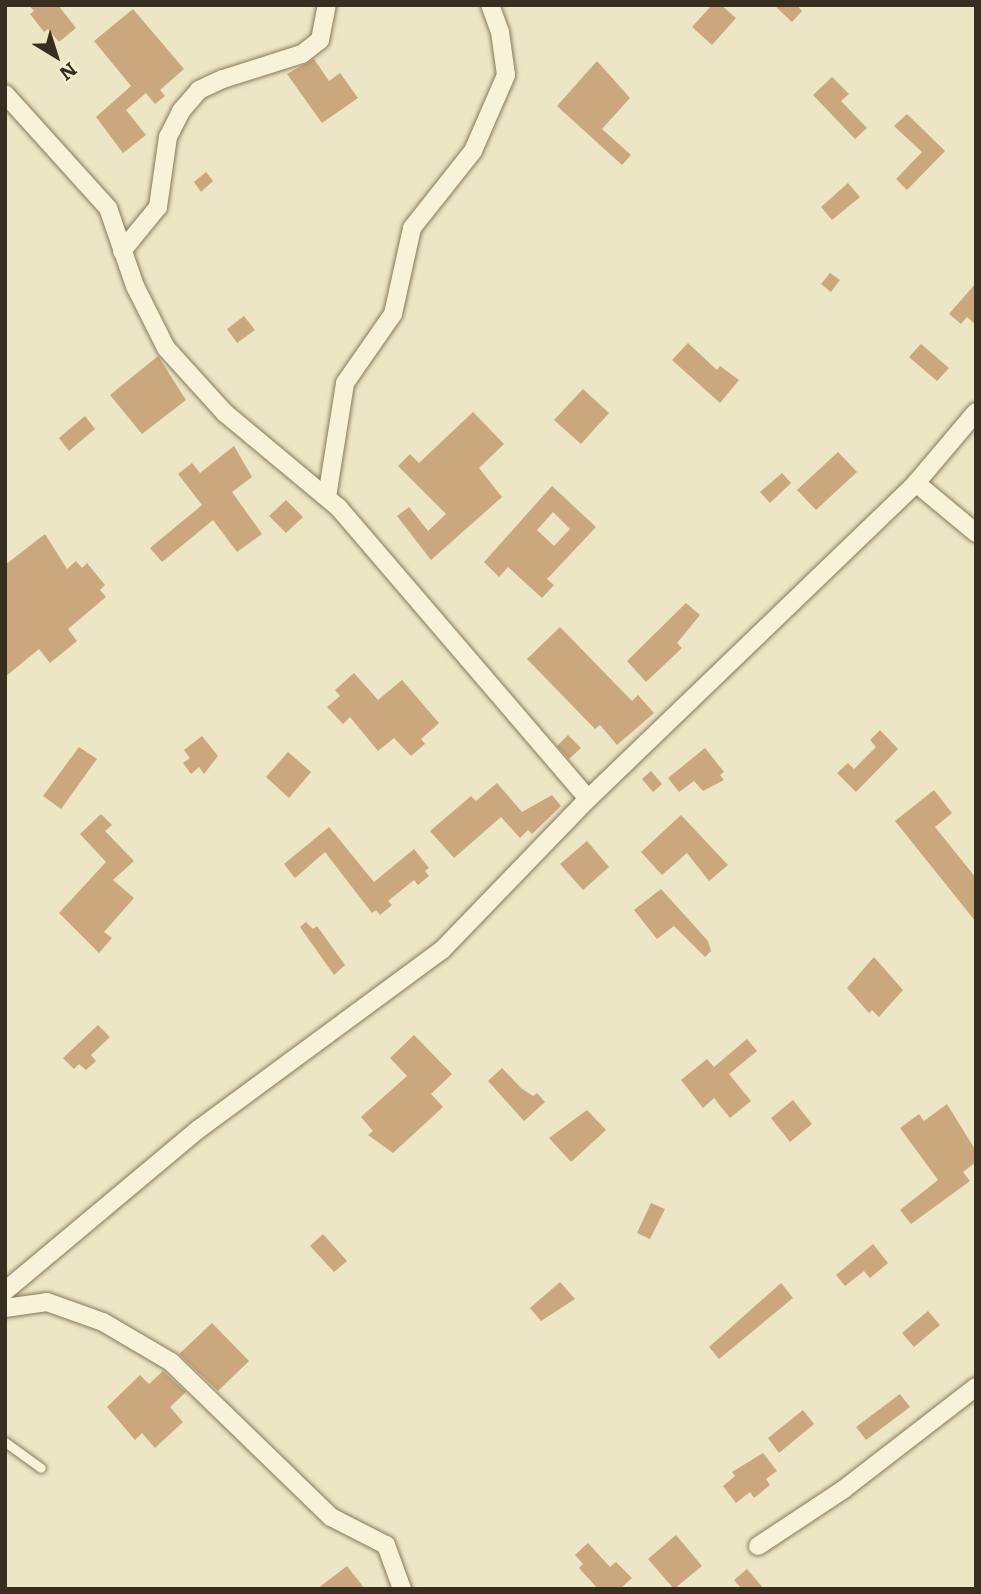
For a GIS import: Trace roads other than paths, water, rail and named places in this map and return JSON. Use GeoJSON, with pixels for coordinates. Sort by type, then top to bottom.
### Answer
{"type":"FeatureCollection","features":[{"type":"Feature","properties":{"kind":"street"},"geometry":{"type":"LineString","coordinates":[[122,251],[158,207],[169,137],[181,111],[200,90],[223,79],[302,54],[320,40],[327,5]]}},
{"type":"Feature","properties":{"kind":"street"},"geometry":{"type":"LineString","coordinates":[[327,497],[345,383],[393,314],[412,228],[473,151],[506,75],[500,32],[490,5]]}},
{"type":"Feature","properties":{"kind":"street"},"geometry":{"type":"LineString","coordinates":[[5,94],[108,208],[122,251],[166,348],[225,413],[327,497],[588,799]]}},
{"type":"Feature","properties":{"kind":"street"},"geometry":{"type":"LineString","coordinates":[[5,1291],[199,1129],[442,950],[588,799],[916,483],[976,412]]}},
{"type":"Feature","properties":{"kind":"street"},"geometry":{"type":"LineString","coordinates":[[916,483],[976,533]]}},
{"type":"Feature","properties":{"kind":"street"},"geometry":{"type":"LineString","coordinates":[[5,1308],[47,1301],[103,1322],[171,1362],[331,1517],[386,1545],[402,1589]]}},
{"type":"Feature","properties":{"kind":"street"},"geometry":{"type":"LineString","coordinates":[[758,1546],[844,1489],[976,1387]]}},
{"type":"Feature","properties":{"kind":"lane"},"geometry":{"type":"LineString","coordinates":[[5,1442],[41,1468]]}}]}
